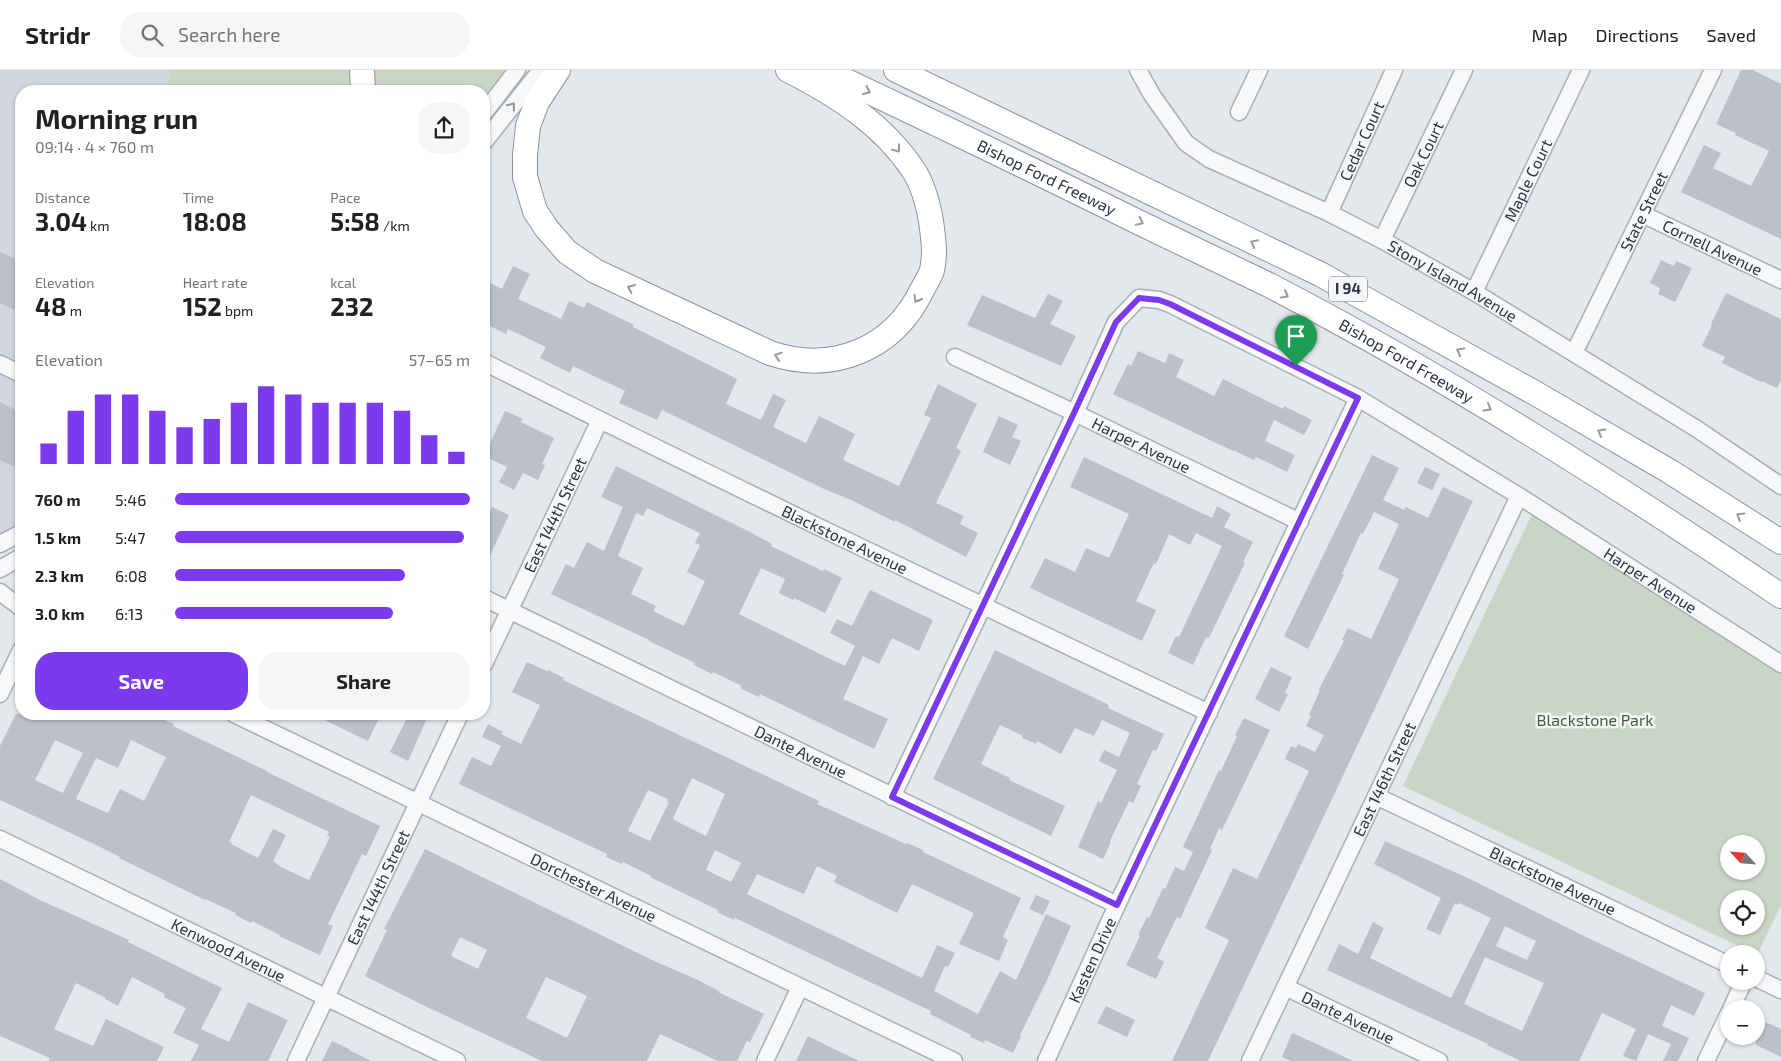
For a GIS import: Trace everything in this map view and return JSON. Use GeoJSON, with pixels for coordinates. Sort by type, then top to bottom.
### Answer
{"type":"FeatureCollection","features":[{"type":"Feature","properties":{"kind":"highway"},"geometry":{"type":"LineString","coordinates":[[362,70],[363,85]]}},
{"type":"Feature","properties":{"kind":"highway"},"geometry":{"type":"LineString","coordinates":[[558,70],[537,102],[528,126],[525,177],[535,212],[547,230],[567,252],[595,270],[770,353],[788,359],[844,358],[882,340],[903,321],[917,300],[932,270],[934,242],[928,206],[915,172],[891,140],[857,110],[826,89],[788,70]]}},
{"type":"Feature","properties":{"kind":"highway","name":"Bishop Ford Freeway"},"geometry":{"type":"LineString","coordinates":[[823,70],[1260,281],[1370,340],[1492,410],[1652,510],[1781,596]]}},
{"type":"Feature","properties":{"kind":"highway","name":"Bishop Ford Freeway"},"geometry":{"type":"LineString","coordinates":[[896,70],[1320,274],[1535,393],[1669,471],[1781,542]]}},
{"type":"Feature","properties":{"kind":"street"},"geometry":{"type":"LineString","coordinates":[[490,105],[517,70]]}},
{"type":"Feature","properties":{"kind":"street"},"geometry":{"type":"LineString","coordinates":[[490,134],[541,70]]}},
{"type":"Feature","properties":{"kind":"street","name":"Stony Island Avenue"},"geometry":{"type":"LineString","coordinates":[[1138,70],[1152,95],[1186,143],[1209,159],[1329,213],[1382,240],[1474,292],[1697,429],[1781,486]]}},
{"type":"Feature","properties":{"kind":"street"},"geometry":{"type":"LineString","coordinates":[[1239,112],[1258,70]]}},
{"type":"Feature","properties":{"kind":"street","name":"Cedar Court"},"geometry":{"type":"LineString","coordinates":[[1329,213],[1394,70]]}},
{"type":"Feature","properties":{"kind":"street","name":"Oak Court"},"geometry":{"type":"LineString","coordinates":[[1382,240],[1464,70]]}},
{"type":"Feature","properties":{"kind":"street","name":"Maple Court"},"geometry":{"type":"LineString","coordinates":[[1474,292],[1580,70]]}},
{"type":"Feature","properties":{"kind":"street","name":"State Street"},"geometry":{"type":"LineString","coordinates":[[1574,353],[1712,70]]}},
{"type":"Feature","properties":{"kind":"street","name":"Cornell Avenue"},"geometry":{"type":"LineString","coordinates":[[1642,214],[1781,280]]}},
{"type":"Feature","properties":{"kind":"street"},"geometry":{"type":"LineString","coordinates":[[892,797],[1116,322],[1139,298],[1159,300],[1170,304],[1358,398],[1519,496]]}},
{"type":"Feature","properties":{"kind":"street","name":"Harper Avenue"},"geometry":{"type":"LineString","coordinates":[[955,357],[1300,522]]}},
{"type":"Feature","properties":{"kind":"street"},"geometry":{"type":"LineString","coordinates":[[0,364],[15,371]]}},
{"type":"Feature","properties":{"kind":"street","name":"Blackstone Avenue"},"geometry":{"type":"LineString","coordinates":[[490,365],[983,606],[1209,713]]}},
{"type":"Feature","properties":{"kind":"street","name":"Kasten Drive"},"geometry":{"type":"LineString","coordinates":[[1046,1061],[1117,905],[1358,398]]}},
{"type":"Feature","properties":{"kind":"street","name":"East 144th Street"},"geometry":{"type":"LineString","coordinates":[[490,651],[600,420]]}},
{"type":"Feature","properties":{"kind":"street","name":"Harper Avenue"},"geometry":{"type":"LineString","coordinates":[[1519,496],[1781,664]]}},
{"type":"Feature","properties":{"kind":"street","name":"East 146th Street"},"geometry":{"type":"LineString","coordinates":[[1250,1061],[1519,496]]}},
{"type":"Feature","properties":{"kind":"street"},"geometry":{"type":"LineString","coordinates":[[0,544],[15,535]]}},
{"type":"Feature","properties":{"kind":"street"},"geometry":{"type":"LineString","coordinates":[[0,569],[15,560]]}},
{"type":"Feature","properties":{"kind":"street"},"geometry":{"type":"LineString","coordinates":[[0,592],[15,603]]}},
{"type":"Feature","properties":{"kind":"street","name":"Dante Avenue"},"geometry":{"type":"LineString","coordinates":[[490,601],[1117,905]]}},
{"type":"Feature","properties":{"kind":"street"},"geometry":{"type":"LineString","coordinates":[[0,694],[15,663]]}},
{"type":"Feature","properties":{"kind":"street","name":"Dorchester Avenue"},"geometry":{"type":"LineString","coordinates":[[246,720],[954,1061]]}},
{"type":"Feature","properties":{"kind":"street","name":"East 144th Street"},"geometry":{"type":"LineString","coordinates":[[296,1061],[457,720]]}},
{"type":"Feature","properties":{"kind":"street","name":"Blackstone Avenue"},"geometry":{"type":"LineString","coordinates":[[1376,796],[1720,961]]}},
{"type":"Feature","properties":{"kind":"street","name":"Kenwood Avenue"},"geometry":{"type":"LineString","coordinates":[[0,839],[457,1061]]}},
{"type":"Feature","properties":{"kind":"street"},"geometry":{"type":"LineString","coordinates":[[1765,982],[1781,990]]}},
{"type":"Feature","properties":{"kind":"street"},"geometry":{"type":"LineString","coordinates":[[765,1061],[800,987]]}},
{"type":"Feature","properties":{"kind":"street","name":"Dante Avenue"},"geometry":{"type":"LineString","coordinates":[[1285,987],[1439,1061]]}},
{"type":"Feature","properties":{"kind":"street"},"geometry":{"type":"LineString","coordinates":[[1706,1061],[1720,1032]]}},
{"type":"Feature","properties":{"kind":"shaded area"},"geometry":{"type":"Polygon","coordinates":[[[0,70],[173,70],[166,85],[15,85],[15,526],[0,535],[0,70]]]}},
{"type":"Feature","properties":{"kind":"green space"},"geometry":{"type":"Polygon","coordinates":[[[173,70],[352,70],[353,85],[166,85],[173,70]]]}},
{"type":"Feature","properties":{"kind":"green space"},"geometry":{"type":"Polygon","coordinates":[[[371,70],[507,70],[490,91],[490,85],[372,85],[371,70]]]}},
{"type":"Feature","properties":{"kind":"green space","name":"Blackstone Park"},"geometry":{"type":"Polygon","coordinates":[[[1534,510],[1781,671],[1781,905],[1762,945],[1736,945],[1403,786],[1534,510]]]}},
{"type":"Feature","properties":{"kind":"building"},"geometry":{"type":"Polygon","coordinates":[[[1741,70],[1753,70],[1781,84],[1781,239],[1681,192],[1704,145],[1721,153],[1713,168],[1751,186],[1769,151],[1716,124],[1741,70]]]}},
{"type":"Feature","properties":{"kind":"building"},"geometry":{"type":"Polygon","coordinates":[[[0,252],[15,259],[15,310],[0,303],[0,252]]]}},
{"type":"Feature","properties":{"kind":"building"},"geometry":{"type":"Polygon","coordinates":[[[1661,260],[1674,266],[1676,261],[1692,268],[1675,302],[1658,294],[1660,288],[1650,283],[1661,260]]]}},
{"type":"Feature","properties":{"kind":"building"},"geometry":{"type":"Polygon","coordinates":[[[513,266],[530,274],[518,299],[561,319],[569,301],[584,308],[587,302],[634,325],[633,327],[737,379],[726,404],[761,420],[773,394],[786,400],[773,427],[806,443],[819,416],[855,434],[843,460],[899,486],[931,418],[924,415],[938,384],[977,404],[956,448],[961,451],[936,503],[964,516],[960,524],[978,533],[966,557],[895,520],[895,522],[824,489],[662,410],[657,420],[619,403],[625,391],[573,366],[570,373],[540,358],[546,347],[508,329],[506,334],[490,326],[490,283],[502,289],[513,266]]]}},
{"type":"Feature","properties":{"kind":"building"},"geometry":{"type":"Polygon","coordinates":[[[1726,293],[1781,319],[1781,380],[1777,388],[1722,363],[1725,357],[1702,346],[1726,293]]]}},
{"type":"Feature","properties":{"kind":"building"},"geometry":{"type":"Polygon","coordinates":[[[1048,294],[1063,301],[1050,324],[1076,336],[1061,366],[967,325],[982,295],[1035,318],[1048,294]]]}},
{"type":"Feature","properties":{"kind":"building"},"geometry":{"type":"Polygon","coordinates":[[[1138,351],[1165,363],[1169,353],[1184,360],[1176,377],[1214,396],[1223,379],[1283,409],[1284,406],[1312,420],[1304,435],[1274,420],[1265,441],[1295,455],[1287,472],[1256,457],[1254,460],[1233,451],[1113,394],[1128,364],[1131,366],[1138,351]]]}},
{"type":"Feature","properties":{"kind":"building"},"geometry":{"type":"Polygon","coordinates":[[[0,402],[15,410],[15,467],[0,460],[0,402]]]}},
{"type":"Feature","properties":{"kind":"building"},"geometry":{"type":"Polygon","coordinates":[[[505,411],[523,419],[521,422],[554,438],[542,464],[545,465],[538,480],[523,473],[514,490],[499,482],[507,467],[490,459],[490,443],[505,411]]]}},
{"type":"Feature","properties":{"kind":"building"},"geometry":{"type":"Polygon","coordinates":[[[999,416],[1018,425],[1012,437],[1021,441],[1010,465],[983,452],[999,416]]]}},
{"type":"Feature","properties":{"kind":"building"},"geometry":{"type":"Polygon","coordinates":[[[1372,455],[1399,468],[1383,500],[1404,510],[1406,507],[1428,518],[1443,487],[1473,501],[1208,1061],[1172,1061],[1229,940],[1205,928],[1233,868],[1257,879],[1309,771],[1285,759],[1291,746],[1296,748],[1298,744],[1315,752],[1324,735],[1306,726],[1319,689],[1344,641],[1342,640],[1348,628],[1371,639],[1399,579],[1378,569],[1399,524],[1374,512],[1363,534],[1361,533],[1342,574],[1344,575],[1308,649],[1284,636],[1372,455]]]}},
{"type":"Feature","properties":{"kind":"building"},"geometry":{"type":"Polygon","coordinates":[[[1084,457],[1212,518],[1217,506],[1231,514],[1224,527],[1253,542],[1209,638],[1206,637],[1193,665],[1168,653],[1176,636],[1179,637],[1222,546],[1196,533],[1190,545],[1169,534],[1156,564],[1154,563],[1136,601],[1156,610],[1142,641],[1030,588],[1045,558],[1075,572],[1086,548],[1109,558],[1129,514],[1070,487],[1084,457]]]}},
{"type":"Feature","properties":{"kind":"building"},"geometry":{"type":"Polygon","coordinates":[[[616,466],[750,532],[772,544],[771,546],[842,578],[825,613],[779,593],[785,579],[761,568],[739,614],[845,666],[855,646],[830,633],[837,619],[852,626],[870,590],[933,620],[919,651],[892,638],[879,664],[863,656],[843,699],[888,719],[874,749],[760,694],[759,697],[740,688],[742,686],[713,672],[712,674],[694,665],[695,663],[649,640],[551,594],[566,564],[574,568],[587,542],[604,551],[623,507],[601,497],[616,466]],[[647,508],[643,516],[636,513],[618,556],[643,568],[631,594],[656,606],[653,611],[684,626],[705,581],[687,572],[700,545],[695,543],[700,533],[647,508]]]}},
{"type":"Feature","properties":{"kind":"building"},"geometry":{"type":"Polygon","coordinates":[[[1425,467],[1440,474],[1432,490],[1417,483],[1425,467]]]}},
{"type":"Feature","properties":{"kind":"building"},"geometry":{"type":"Polygon","coordinates":[[[492,507],[509,515],[490,555],[490,511],[492,507]]]}},
{"type":"Feature","properties":{"kind":"building"},"geometry":{"type":"Polygon","coordinates":[[[995,650],[1109,705],[1108,708],[1164,734],[1156,751],[1153,750],[1137,784],[1141,786],[1133,803],[1129,801],[1103,859],[1078,847],[1098,801],[1101,803],[1117,770],[1099,761],[1104,750],[1119,757],[1130,733],[1102,720],[1094,736],[1075,728],[1061,754],[1037,741],[1036,744],[1022,738],[1023,736],[1000,725],[981,764],[1010,778],[1009,780],[1065,806],[1051,836],[933,779],[995,650]]]}},
{"type":"Feature","properties":{"kind":"building"},"geometry":{"type":"Polygon","coordinates":[[[527,662],[548,670],[564,678],[563,680],[819,801],[817,804],[923,850],[923,852],[1021,898],[1003,937],[1008,940],[999,961],[959,944],[974,913],[912,884],[897,913],[834,882],[837,876],[817,866],[804,894],[757,874],[747,894],[922,978],[937,945],[955,953],[948,967],[945,966],[934,991],[978,1014],[1000,971],[1016,980],[1046,914],[1071,926],[1013,1053],[985,1040],[984,1043],[970,1037],[971,1035],[930,1014],[931,1011],[735,918],[734,920],[717,912],[718,910],[623,862],[622,864],[606,857],[607,854],[459,784],[472,757],[491,766],[501,746],[482,737],[488,724],[503,732],[501,734],[521,744],[540,705],[512,692],[527,662]],[[692,778],[673,818],[706,836],[725,794],[692,778]],[[648,790],[628,831],[650,841],[669,802],[667,801],[668,799],[648,790]],[[715,850],[706,870],[731,882],[741,863],[715,850]]]}},
{"type":"Feature","properties":{"kind":"building"},"geometry":{"type":"Polygon","coordinates":[[[1271,667],[1292,677],[1285,693],[1288,694],[1279,712],[1255,699],[1271,667]]]}},
{"type":"Feature","properties":{"kind":"building"},"geometry":{"type":"Polygon","coordinates":[[[15,716],[15,720],[165,720],[174,724],[173,726],[380,826],[366,856],[362,854],[328,924],[333,926],[320,955],[0,800],[0,746],[15,716]],[[55,740],[35,780],[63,793],[83,753],[55,740]],[[131,740],[118,768],[96,758],[76,799],[108,813],[120,789],[144,801],[166,757],[131,740]],[[251,795],[229,842],[258,858],[273,829],[286,835],[273,861],[281,867],[309,880],[330,837],[327,836],[329,832],[251,795]]]}},
{"type":"Feature","properties":{"kind":"building"},"geometry":{"type":"Polygon","coordinates":[[[1244,718],[1270,730],[1222,830],[1219,828],[1210,849],[1212,850],[1180,919],[1177,917],[1157,958],[1164,962],[1156,979],[1126,965],[1147,917],[1149,918],[1175,867],[1184,871],[1193,852],[1183,847],[1219,770],[1221,771],[1244,718]]]}},
{"type":"Feature","properties":{"kind":"building"},"geometry":{"type":"Polygon","coordinates":[[[324,720],[378,720],[368,741],[324,720]]]}},
{"type":"Feature","properties":{"kind":"building"},"geometry":{"type":"Polygon","coordinates":[[[406,720],[426,720],[408,761],[390,752],[406,720]]]}},
{"type":"Feature","properties":{"kind":"building"},"geometry":{"type":"Polygon","coordinates":[[[1385,841],[1470,879],[1588,938],[1705,993],[1694,1016],[1671,1005],[1662,1026],[1689,1038],[1678,1061],[1663,1061],[1671,1044],[1648,1034],[1636,1061],[1623,1056],[1636,1029],[1602,1013],[1579,1061],[1521,1061],[1327,970],[1339,944],[1358,954],[1373,922],[1384,928],[1370,958],[1451,998],[1491,918],[1459,903],[1458,905],[1455,903],[1440,935],[1426,929],[1441,898],[1374,864],[1385,841]],[[1505,926],[1496,946],[1527,960],[1536,941],[1505,926]],[[1485,957],[1464,1004],[1522,1031],[1544,983],[1485,957]]]}},
{"type":"Feature","properties":{"kind":"building"},"geometry":{"type":"Polygon","coordinates":[[[425,849],[652,960],[696,979],[764,1014],[750,1042],[747,1041],[737,1061],[718,1061],[660,1034],[647,1061],[542,1061],[365,976],[387,930],[384,929],[425,849]],[[460,937],[451,956],[478,969],[487,950],[460,937]],[[546,977],[526,1018],[567,1038],[587,996],[546,977]]]}},
{"type":"Feature","properties":{"kind":"building"},"geometry":{"type":"Polygon","coordinates":[[[0,879],[40,900],[129,940],[128,942],[222,988],[201,1029],[229,1042],[248,1002],[288,1020],[268,1061],[191,1061],[199,1045],[173,1033],[186,1008],[164,997],[165,994],[132,977],[118,1006],[76,983],[54,1029],[93,1046],[106,1019],[164,1047],[157,1061],[49,1061],[50,1058],[0,1036],[0,879]]]}},
{"type":"Feature","properties":{"kind":"building"},"geometry":{"type":"Polygon","coordinates":[[[1036,895],[1050,901],[1043,915],[1029,909],[1036,895]]]}},
{"type":"Feature","properties":{"kind":"building"},"geometry":{"type":"Polygon","coordinates":[[[1106,1006],[1135,1020],[1127,1037],[1097,1023],[1106,1006]]]}},
{"type":"Feature","properties":{"kind":"building"},"geometry":{"type":"Polygon","coordinates":[[[1765,1022],[1781,1029],[1781,1057],[1756,1045],[1765,1045],[1765,1022]]]}},
{"type":"Feature","properties":{"kind":"building"},"geometry":{"type":"Polygon","coordinates":[[[1292,1033],[1353,1061],[1291,1061],[1282,1057],[1292,1033]]]}},
{"type":"Feature","properties":{"kind":"building"},"geometry":{"type":"Polygon","coordinates":[[[808,1036],[828,1046],[859,1061],[796,1061],[808,1036]]]}},
{"type":"Feature","properties":{"kind":"building"},"geometry":{"type":"Polygon","coordinates":[[[332,1041],[349,1049],[371,1061],[322,1061],[332,1041]]]}},
{"type":"Feature","properties":{"kind":"route"},"geometry":{"type":"LineString","coordinates":[[1139,298],[1159,300],[1296,366],[1358,398],[1117,905],[892,797],[1116,322],[1139,298]]}}]}
